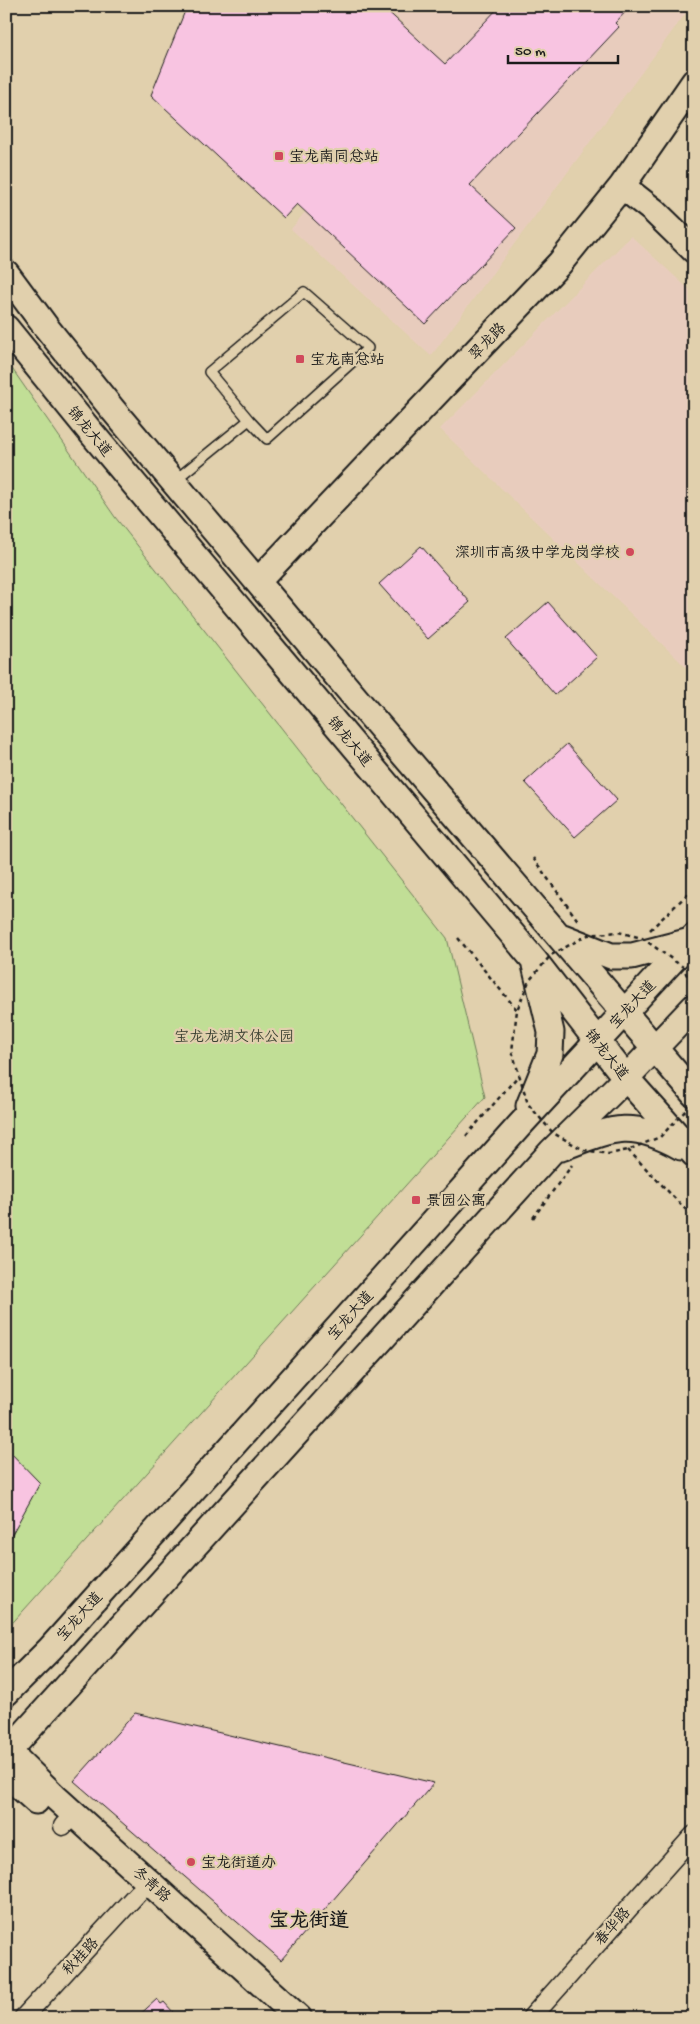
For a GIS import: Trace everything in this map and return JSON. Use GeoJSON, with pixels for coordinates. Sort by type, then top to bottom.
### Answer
{"type":"FeatureCollection","features":[{"type":"Feature","properties":{"kind":"main road","name":"翠龙路"},"geometry":{"type":"LineString","coordinates":[[258,581],[560,263],[622,186],[694,82]]}},
{"type":"Feature","properties":{"kind":"main road"},"geometry":{"type":"LineString","coordinates":[[622,186],[654,211],[694,250]]}},
{"type":"Feature","properties":{"kind":"main road"},"geometry":{"type":"LineString","coordinates":[[6,273],[46,327],[174,481],[694,1095]]}},
{"type":"Feature","properties":{"kind":"main road","name":"锦龙大道"},"geometry":{"type":"LineString","coordinates":[[6,328],[89,430],[534,960],[626,1078],[694,1154]]}},
{"type":"Feature","properties":{"kind":"main road"},"geometry":{"type":"LineString","coordinates":[[556,934],[610,956],[632,956],[692,939]]}},
{"type":"Feature","properties":{"kind":"main road","name":"宝龙大道"},"geometry":{"type":"LineString","coordinates":[[6,1693],[50,1649],[520,1125],[692,939]]}},
{"type":"Feature","properties":{"kind":"main road"},"geometry":{"type":"LineString","coordinates":[[520,1125],[550,1054],[551,1032],[534,960]]}},
{"type":"Feature","properties":{"kind":"main road"},"geometry":{"type":"LineString","coordinates":[[7,1757],[146,1597],[552,1151],[656,1048],[694,1007]]}},
{"type":"Feature","properties":{"kind":"main road"},"geometry":{"type":"LineString","coordinates":[[552,1151],[599,1134],[624,1129],[643,1130],[694,1154]]}},
{"type":"Feature","properties":{"kind":"main road","name":"冬青路"},"geometry":{"type":"LineString","coordinates":[[7,1757],[138,1894],[258,1992],[299,2018]]}},
{"type":"Feature","properties":{"kind":"main road","name":"冬青路"},"geometry":{"type":"LineString","coordinates":[[69,1820],[258,1992],[275,2018]]}},
{"type":"Feature","properties":{"kind":"street","name":"春华路"},"geometry":{"type":"LineString","coordinates":[[531,2018],[694,1834]]}},
{"type":"Feature","properties":{"kind":"street","name":"秋桂路"},"geometry":{"type":"LineString","coordinates":[[23,2018],[138,1894]]}},
{"type":"Feature","properties":{"kind":"lane"},"geometry":{"type":"LineString","coordinates":[[304,292],[368,348],[267,439],[249,420],[209,372],[304,292]]}},
{"type":"Feature","properties":{"kind":"lane"},"geometry":{"type":"LineString","coordinates":[[174,481],[249,420]]}},
{"type":"Feature","properties":{"kind":"path"},"geometry":{"type":"LineString","coordinates":[[533,858],[588,935]]}},
{"type":"Feature","properties":{"kind":"path"},"geometry":{"type":"LineString","coordinates":[[642,938],[694,888]]}},
{"type":"Feature","properties":{"kind":"path"},"geometry":{"type":"LineString","coordinates":[[694,990],[683,967],[642,938],[618,932],[588,935],[550,955],[529,981],[517,1010],[512,1051],[528,1104],[554,1134],[584,1150],[609,1154],[628,1150],[660,1137],[691,1105],[694,1095]]}},
{"type":"Feature","properties":{"kind":"path"},"geometry":{"type":"LineString","coordinates":[[458,938],[517,1010]]}},
{"type":"Feature","properties":{"kind":"path"},"geometry":{"type":"LineString","coordinates":[[466,1136],[518,1076]]}},
{"type":"Feature","properties":{"kind":"path"},"geometry":{"type":"LineString","coordinates":[[533,1218],[584,1150]]}},
{"type":"Feature","properties":{"kind":"path"},"geometry":{"type":"LineString","coordinates":[[628,1150],[692,1216]]}},
{"type":"Feature","properties":{"kind":"shaded area"},"geometry":{"type":"Polygon","coordinates":[[[385,6],[691,6],[431,356],[291,229],[435,55],[385,6]]]}},
{"type":"Feature","properties":{"kind":"shaded area","name":"深圳市高级中学龙岗学校"},"geometry":{"type":"Polygon","coordinates":[[[631,236],[694,294],[694,675],[440,429],[631,236]]]}},
{"type":"Feature","properties":{"kind":"green space","name":"宝龙龙湖文体公园"},"geometry":{"type":"Polygon","coordinates":[[[6,360],[115,517],[447,938],[485,1097],[6,1630],[6,360]]]}},
{"type":"Feature","properties":{"kind":"building"},"geometry":{"type":"Polygon","coordinates":[[[187,6],[382,6],[445,64],[500,6],[631,6],[615,23],[619,27],[470,185],[516,228],[425,324],[297,204],[284,218],[151,95],[187,6]]]}},
{"type":"Feature","properties":{"kind":"building"},"geometry":{"type":"Polygon","coordinates":[[[421,546],[470,602],[428,639],[379,584],[421,546]]]}},
{"type":"Feature","properties":{"kind":"building"},"geometry":{"type":"Polygon","coordinates":[[[548,602],[597,657],[555,695],[506,639],[548,602]]]}},
{"type":"Feature","properties":{"kind":"building"},"geometry":{"type":"Polygon","coordinates":[[[567,744],[617,800],[575,837],[525,782],[567,744]]]}},
{"type":"Feature","properties":{"kind":"building"},"geometry":{"type":"Polygon","coordinates":[[[6,1448],[40,1483],[6,1545],[6,1448]]]}},
{"type":"Feature","properties":{"kind":"building","name":"宝龙街道办"},"geometry":{"type":"Polygon","coordinates":[[[135,1713],[434,1783],[281,1960],[74,1781],[135,1713]]]}},
{"type":"Feature","properties":{"kind":"building"},"geometry":{"type":"Polygon","coordinates":[[[157,1999],[161,2004],[164,2002],[173,2012],[167,2018],[136,2018],[157,1999]]]}},
{"type":"Feature","properties":{"kind":"place","name":"宝龙南同总站"},"geometry":{"type":"Point","coordinates":[279,156]}},
{"type":"Feature","properties":{"kind":"place","name":"宝龙南总站"},"geometry":{"type":"Point","coordinates":[300,359]}},
{"type":"Feature","properties":{"kind":"place","name":"深圳市高级中学龙岗学校"},"geometry":{"type":"Point","coordinates":[630,552]}},
{"type":"Feature","properties":{"kind":"place","name":"景园公寓"},"geometry":{"type":"Point","coordinates":[416,1200]}},
{"type":"Feature","properties":{"kind":"place","name":"宝龙街道办"},"geometry":{"type":"Point","coordinates":[191,1862]}},
{"type":"Feature","properties":{"kind":"district","name":"宝龙街道"},"geometry":{"type":"Point","coordinates":[309,1919]}}]}
